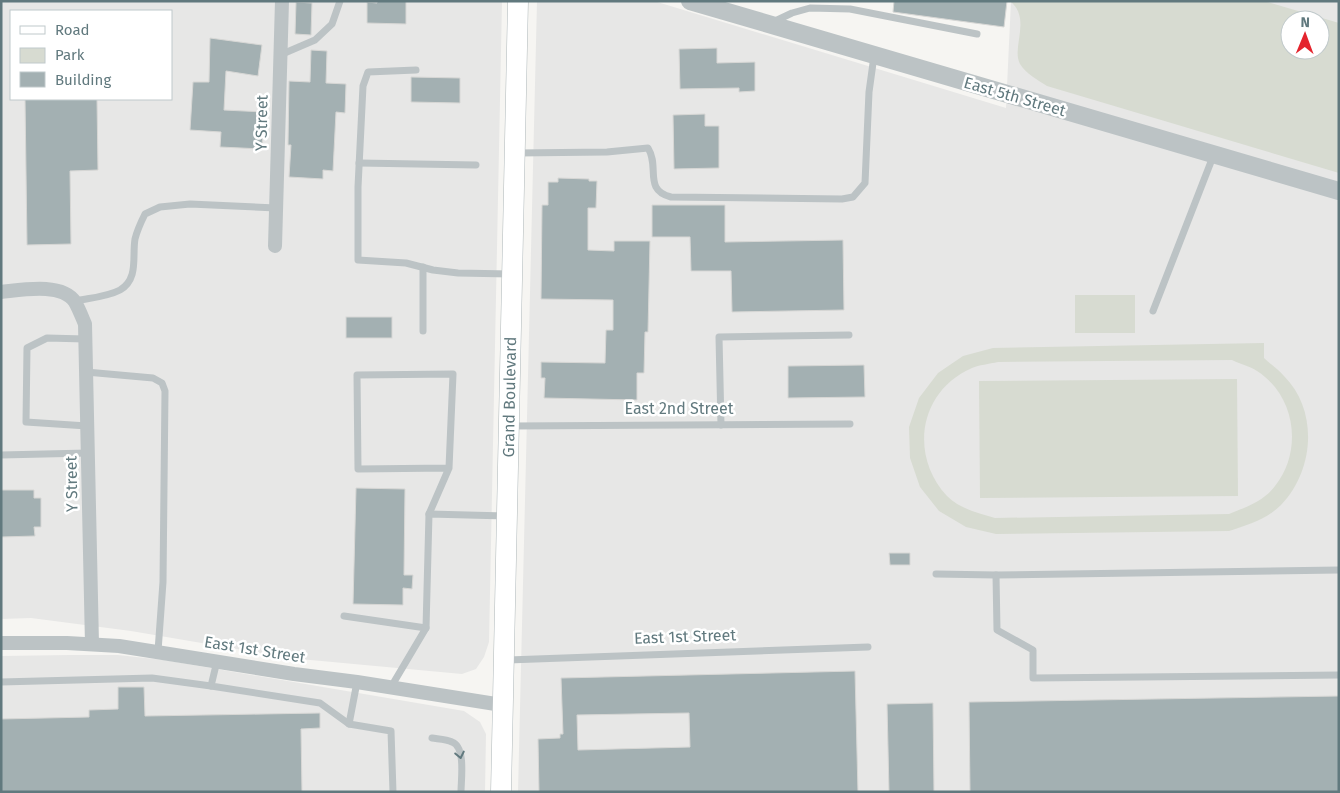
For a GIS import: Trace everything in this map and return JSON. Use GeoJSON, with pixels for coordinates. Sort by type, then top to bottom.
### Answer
{"type":"FeatureCollection","features":[{"type":"Feature","properties":{"kind":"main road","name":"Grand Boulevard"},"geometry":{"type":"LineString","coordinates":[[501,792],[518,1]]}},
{"type":"Feature","properties":{"kind":"street","name":"Y Street"},"geometry":{"type":"LineString","coordinates":[[276,246],[282,1]]}},
{"type":"Feature","properties":{"kind":"street","name":"East 5th Street"},"geometry":{"type":"LineString","coordinates":[[690,1],[1339,191]]}},
{"type":"Feature","properties":{"kind":"street"},"geometry":{"type":"LineString","coordinates":[[1,292],[50,289],[63,292],[75,301]]}},
{"type":"Feature","properties":{"kind":"street","name":"Y Street"},"geometry":{"type":"LineString","coordinates":[[75,301],[85,324],[92,644]]}},
{"type":"Feature","properties":{"kind":"street","name":"East 1st Street"},"geometry":{"type":"LineString","coordinates":[[1,644],[92,644],[158,651],[294,674],[502,705]]}},
{"type":"Feature","properties":{"kind":"lane"},"geometry":{"type":"LineString","coordinates":[[280,55],[315,40],[332,24],[340,1]]}},
{"type":"Feature","properties":{"kind":"lane"},"geometry":{"type":"LineString","coordinates":[[768,24],[792,13],[810,8],[850,9],[977,34]]}},
{"type":"Feature","properties":{"kind":"lane"},"geometry":{"type":"LineString","coordinates":[[515,153],[607,152],[648,148],[653,156],[654,186],[661,195],[671,197],[842,199],[853,196],[865,184],[869,92],[874,55]]}},
{"type":"Feature","properties":{"kind":"lane"},"geometry":{"type":"LineString","coordinates":[[416,70],[368,72],[363,86],[359,163],[358,260],[406,262],[458,273],[512,274]]}},
{"type":"Feature","properties":{"kind":"lane"},"geometry":{"type":"LineString","coordinates":[[1153,310],[1214,154]]}},
{"type":"Feature","properties":{"kind":"lane"},"geometry":{"type":"LineString","coordinates":[[359,163],[476,165]]}},
{"type":"Feature","properties":{"kind":"lane"},"geometry":{"type":"LineString","coordinates":[[75,301],[122,289],[134,268],[135,240],[145,214],[160,207],[190,204],[276,208]]}},
{"type":"Feature","properties":{"kind":"lane"},"geometry":{"type":"LineString","coordinates":[[423,267],[423,331]]}},
{"type":"Feature","properties":{"kind":"lane"},"geometry":{"type":"LineString","coordinates":[[721,425],[719,337],[849,335]]}},
{"type":"Feature","properties":{"kind":"lane"},"geometry":{"type":"LineString","coordinates":[[85,339],[47,338],[27,348],[26,422],[87,426]]}},
{"type":"Feature","properties":{"kind":"lane"},"geometry":{"type":"LineString","coordinates":[[86,372],[153,378],[162,383],[165,391],[163,582],[158,651]]}},
{"type":"Feature","properties":{"kind":"lane"},"geometry":{"type":"LineString","coordinates":[[391,687],[426,628],[430,514],[449,468],[452,374],[357,375],[358,469],[449,468]]}},
{"type":"Feature","properties":{"kind":"lane","name":"East 2nd Street"},"geometry":{"type":"LineString","coordinates":[[509,426],[850,424]]}},
{"type":"Feature","properties":{"kind":"lane"},"geometry":{"type":"LineString","coordinates":[[1,455],[88,453]]}},
{"type":"Feature","properties":{"kind":"lane"},"geometry":{"type":"LineString","coordinates":[[430,514],[507,516]]}},
{"type":"Feature","properties":{"kind":"lane"},"geometry":{"type":"LineString","coordinates":[[936,574],[996,575],[1339,570]]}},
{"type":"Feature","properties":{"kind":"lane"},"geometry":{"type":"LineString","coordinates":[[996,575],[997,630],[1033,650],[1033,678],[1339,675]]}},
{"type":"Feature","properties":{"kind":"lane"},"geometry":{"type":"LineString","coordinates":[[344,616],[426,628]]}},
{"type":"Feature","properties":{"kind":"lane","name":"East 1st Street"},"geometry":{"type":"LineString","coordinates":[[503,661],[868,647]]}},
{"type":"Feature","properties":{"kind":"lane"},"geometry":{"type":"LineString","coordinates":[[211,686],[217,661]]}},
{"type":"Feature","properties":{"kind":"lane"},"geometry":{"type":"LineString","coordinates":[[1,682],[152,678],[320,703],[349,724],[392,731],[393,792]]}},
{"type":"Feature","properties":{"kind":"lane"},"geometry":{"type":"LineString","coordinates":[[349,724],[357,682]]}},
{"type":"Feature","properties":{"kind":"lane"},"geometry":{"type":"LineString","coordinates":[[432,738],[457,744],[461,751],[461,792]]}},
{"type":"Feature","properties":{"kind":"shaded area"},"geometry":{"type":"Polygon","coordinates":[[[1,1],[502,1],[489,642],[484,657],[476,669],[462,674],[289,658],[131,631],[31,618],[1,619],[1,1]]]}},
{"type":"Feature","properties":{"kind":"shaded area"},"geometry":{"type":"Polygon","coordinates":[[[537,1],[654,1],[1006,108],[1011,1],[1339,1],[1339,792],[518,792],[537,1]]]}},
{"type":"Feature","properties":{"kind":"shaded area"},"geometry":{"type":"Polygon","coordinates":[[[118,655],[164,660],[464,711],[480,722],[486,734],[485,792],[1,792],[1,656],[118,655]]]}},
{"type":"Feature","properties":{"kind":"green space"},"geometry":{"type":"Polygon","coordinates":[[[1010,1],[1264,1],[1295,10],[1280,10],[1280,60],[1330,60],[1330,20],[1339,23],[1339,173],[1047,86],[1029,74],[1020,64],[1018,50],[1020,16],[1010,1]]]}},
{"type":"Feature","properties":{"kind":"green space"},"geometry":{"type":"Polygon","coordinates":[[[1075,295],[1135,295],[1135,333],[1075,333],[1075,295]]]}},
{"type":"Feature","properties":{"kind":"green space"},"geometry":{"type":"Polygon","coordinates":[[[1264,343],[1264,358],[1284,376],[1295,390],[1303,406],[1307,423],[1308,441],[1306,458],[1300,475],[1292,491],[1276,510],[1257,521],[1229,531],[996,534],[966,527],[939,511],[920,487],[910,458],[909,427],[919,398],[938,373],[963,356],[993,348],[1264,343]],[[1232,360],[998,362],[972,368],[954,378],[940,392],[931,408],[925,425],[924,444],[927,462],[935,480],[947,496],[970,510],[995,518],[1229,514],[1254,503],[1271,491],[1284,472],[1292,441],[1287,409],[1280,395],[1270,382],[1257,371],[1232,360]]]}},
{"type":"Feature","properties":{"kind":"green space"},"geometry":{"type":"Polygon","coordinates":[[[1237,379],[1238,496],[980,498],[979,381],[1237,379]]]}},
{"type":"Feature","properties":{"kind":"building"},"geometry":{"type":"Polygon","coordinates":[[[377,1],[406,1],[406,24],[367,23],[367,2],[377,3],[377,1]]]}},
{"type":"Feature","properties":{"kind":"building"},"geometry":{"type":"Polygon","coordinates":[[[894,1],[1007,1],[1004,27],[893,12],[894,1]]]}},
{"type":"Feature","properties":{"kind":"building"},"geometry":{"type":"Polygon","coordinates":[[[296,2],[312,3],[311,35],[295,34],[296,2]]]}},
{"type":"Feature","properties":{"kind":"building"},"geometry":{"type":"Polygon","coordinates":[[[210,38],[262,45],[258,76],[226,71],[224,110],[264,112],[262,149],[220,147],[221,132],[190,130],[193,82],[209,82],[210,38]]]}},
{"type":"Feature","properties":{"kind":"building"},"geometry":{"type":"Polygon","coordinates":[[[717,48],[717,63],[755,62],[755,91],[739,92],[739,88],[680,89],[679,49],[717,48]]]}},
{"type":"Feature","properties":{"kind":"building"},"geometry":{"type":"Polygon","coordinates":[[[311,50],[327,51],[326,83],[346,84],[345,113],[336,112],[333,171],[323,170],[323,179],[289,177],[291,145],[288,145],[289,81],[310,82],[311,50]]]}},
{"type":"Feature","properties":{"kind":"building"},"geometry":{"type":"Polygon","coordinates":[[[411,77],[460,78],[460,103],[411,102],[411,77]]]}},
{"type":"Feature","properties":{"kind":"building"},"geometry":{"type":"Polygon","coordinates":[[[25,100],[97,100],[98,170],[70,171],[71,244],[27,245],[25,100]]]}},
{"type":"Feature","properties":{"kind":"building"},"geometry":{"type":"Polygon","coordinates":[[[705,114],[705,126],[719,126],[719,168],[674,169],[673,115],[705,114]]]}},
{"type":"Feature","properties":{"kind":"building"},"geometry":{"type":"Polygon","coordinates":[[[558,178],[597,181],[596,208],[588,208],[588,250],[614,251],[614,241],[650,241],[648,332],[645,332],[644,373],[637,373],[637,400],[544,398],[545,378],[541,378],[541,362],[605,363],[606,330],[613,330],[613,300],[541,299],[542,205],[548,205],[548,182],[558,182],[558,178]]]}},
{"type":"Feature","properties":{"kind":"building"},"geometry":{"type":"Polygon","coordinates":[[[652,205],[725,205],[725,242],[843,240],[844,310],[732,312],[731,271],[691,271],[690,237],[652,237],[652,205]]]}},
{"type":"Feature","properties":{"kind":"building"},"geometry":{"type":"Polygon","coordinates":[[[346,317],[392,317],[392,338],[346,338],[346,317]]]}},
{"type":"Feature","properties":{"kind":"building"},"geometry":{"type":"Polygon","coordinates":[[[864,365],[865,397],[788,398],[788,366],[864,365]]]}},
{"type":"Feature","properties":{"kind":"building"},"geometry":{"type":"Polygon","coordinates":[[[356,488],[405,489],[404,575],[413,575],[412,589],[403,588],[403,605],[353,604],[356,488]]]}},
{"type":"Feature","properties":{"kind":"building"},"geometry":{"type":"Polygon","coordinates":[[[1,490],[34,490],[34,498],[41,498],[41,527],[34,527],[35,536],[1,537],[1,490]]]}},
{"type":"Feature","properties":{"kind":"building"},"geometry":{"type":"Polygon","coordinates":[[[889,553],[910,553],[910,565],[890,565],[889,553]]]}},
{"type":"Feature","properties":{"kind":"building"},"geometry":{"type":"Polygon","coordinates":[[[855,671],[858,792],[539,792],[538,739],[560,738],[560,734],[563,734],[561,678],[855,671]],[[689,713],[577,715],[578,750],[690,747],[689,713]]]}},
{"type":"Feature","properties":{"kind":"building"},"geometry":{"type":"Polygon","coordinates":[[[118,687],[144,687],[145,716],[320,713],[320,728],[301,729],[302,792],[1,792],[1,719],[89,717],[89,710],[118,709],[118,687]]]}},
{"type":"Feature","properties":{"kind":"building"},"geometry":{"type":"Polygon","coordinates":[[[1339,696],[1339,792],[970,792],[969,702],[1339,696]]]}},
{"type":"Feature","properties":{"kind":"building"},"geometry":{"type":"Polygon","coordinates":[[[933,703],[934,792],[889,792],[887,704],[933,703]]]}}]}
